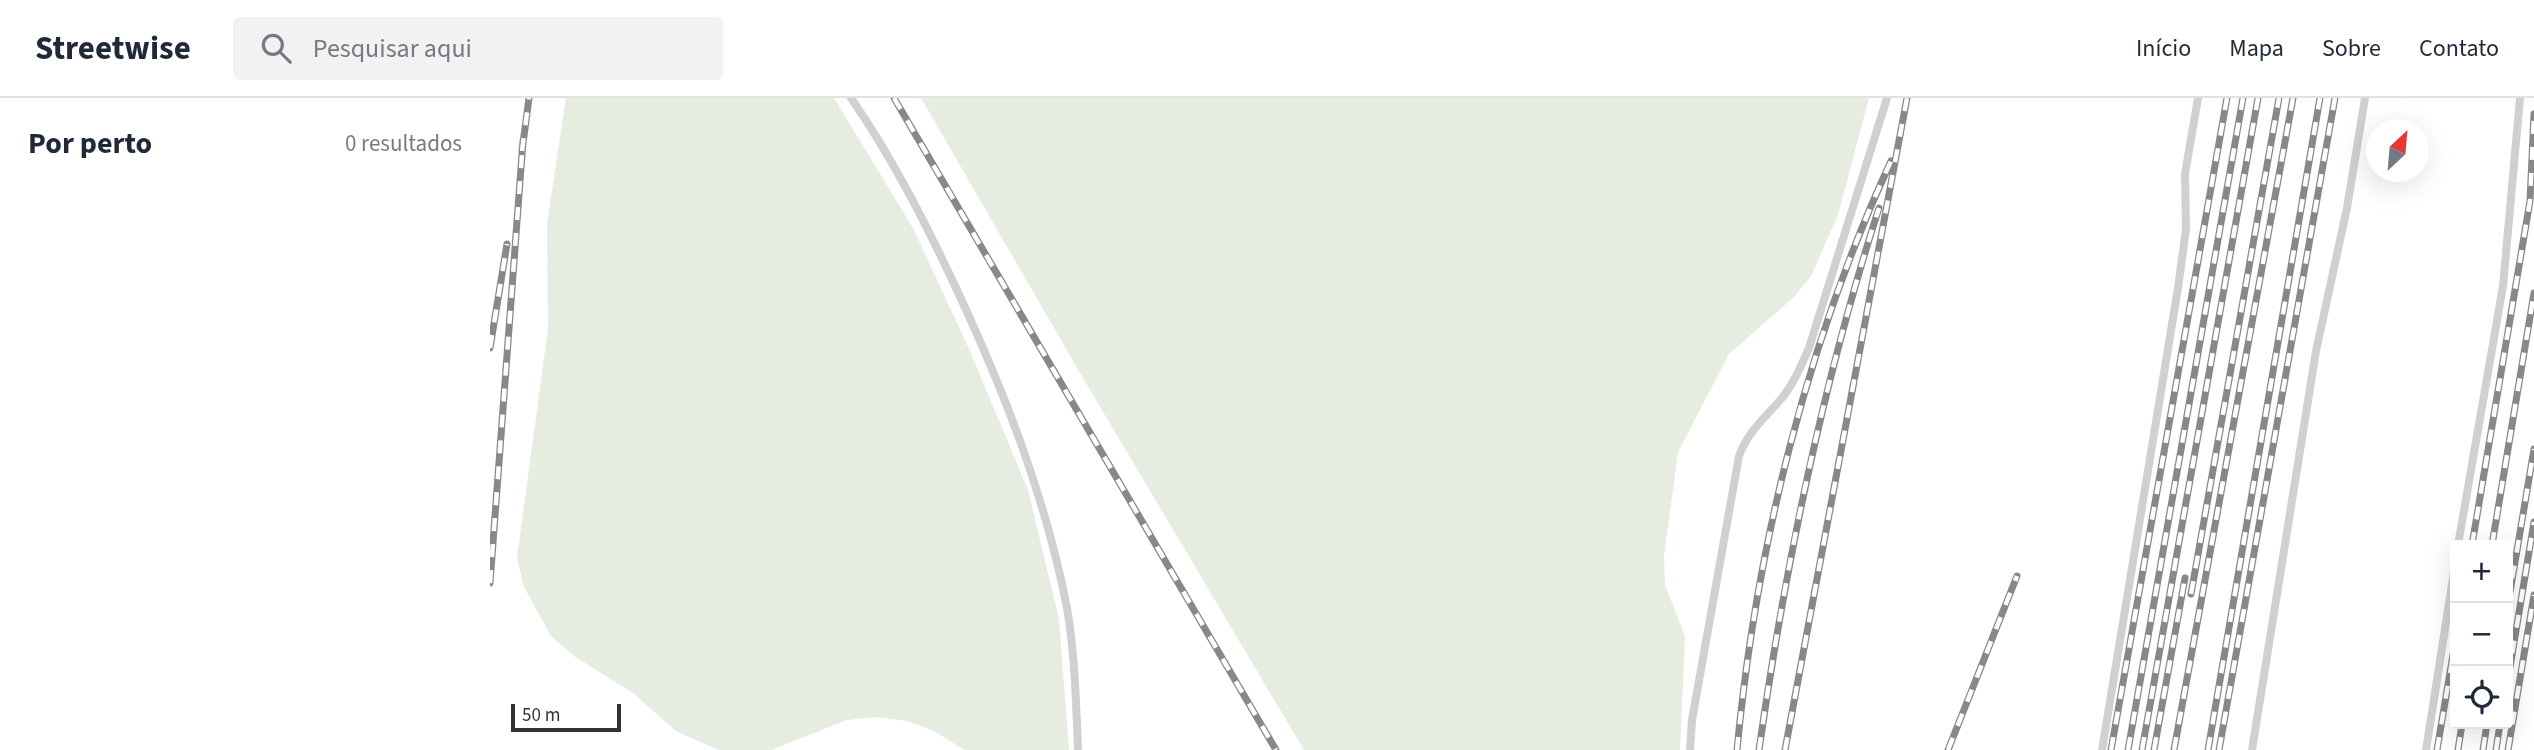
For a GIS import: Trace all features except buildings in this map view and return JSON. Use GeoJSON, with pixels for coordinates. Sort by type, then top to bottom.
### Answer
{"type":"FeatureCollection","features":[{"type":"Feature","properties":{"kind":"lane"},"geometry":{"type":"LineString","coordinates":[[851,98],[913,198],[987,354],[1038,486],[1067,607],[1073,652],[1079,750]]}},
{"type":"Feature","properties":{"kind":"lane"},"geometry":{"type":"LineString","coordinates":[[1690,750],[1692,720],[1739,456],[1747,436],[1783,397],[1797,376],[1809,348],[1887,98]]}},
{"type":"Feature","properties":{"kind":"lane"},"geometry":{"type":"LineString","coordinates":[[2102,750],[2178,289],[2186,229],[2185,174],[2198,98]]}},
{"type":"Feature","properties":{"kind":"lane"},"geometry":{"type":"LineString","coordinates":[[2252,750],[2316,351],[2347,208],[2365,98]]}},
{"type":"Feature","properties":{"kind":"lane"},"geometry":{"type":"LineString","coordinates":[[2459,540],[2503,286],[2519,98]]}},
{"type":"Feature","properties":{"kind":"lane"},"geometry":{"type":"LineString","coordinates":[[2426,750],[2450,597]]}},
{"type":"Feature","properties":{"kind":"shaded area"},"geometry":{"type":"Polygon","coordinates":[[[566,98],[834,98],[913,228],[970,351],[1028,490],[1059,619],[1069,750],[965,750],[934,731],[907,721],[876,717],[847,720],[771,750],[718,750],[676,731],[633,693],[574,656],[551,636],[524,587],[517,558],[548,328],[547,224],[566,98]]]}},
{"type":"Feature","properties":{"kind":"shaded area"},"geometry":{"type":"Polygon","coordinates":[[[921,98],[1869,98],[1838,215],[1811,276],[1794,297],[1729,354],[1678,452],[1664,556],[1665,585],[1685,636],[1680,750],[1304,750],[1080,373],[921,98]]]}},
{"type":"Feature","properties":{"kind":"railway"},"geometry":{"type":"LineString","coordinates":[[522,151],[529,98]]}},
{"type":"Feature","properties":{"kind":"railway"},"geometry":{"type":"LineString","coordinates":[[894,98],[1276,750]]}},
{"type":"Feature","properties":{"kind":"railway"},"geometry":{"type":"LineString","coordinates":[[1785,750],[1907,98]]}},
{"type":"Feature","properties":{"kind":"railway"},"geometry":{"type":"LineString","coordinates":[[2111,750],[2227,98]]}},
{"type":"Feature","properties":{"kind":"railway"},"geometry":{"type":"LineString","coordinates":[[2128,750],[2243,98]]}},
{"type":"Feature","properties":{"kind":"railway"},"geometry":{"type":"LineString","coordinates":[[2142,750],[2258,98]]}},
{"type":"Feature","properties":{"kind":"railway"},"geometry":{"type":"LineString","coordinates":[[2191,594],[2279,98]]}},
{"type":"Feature","properties":{"kind":"railway"},"geometry":{"type":"LineString","coordinates":[[2174,750],[2293,98]]}},
{"type":"Feature","properties":{"kind":"railway"},"geometry":{"type":"LineString","coordinates":[[2208,750],[2320,98]]}},
{"type":"Feature","properties":{"kind":"railway"},"geometry":{"type":"LineString","coordinates":[[2219,750],[2335,98]]}},
{"type":"Feature","properties":{"kind":"railway"},"geometry":{"type":"LineString","coordinates":[[2473,540],[2530,201],[2534,114]]}},
{"type":"Feature","properties":{"kind":"railway"},"geometry":{"type":"LineString","coordinates":[[490,583],[523,141]]}},
{"type":"Feature","properties":{"kind":"railway"},"geometry":{"type":"LineString","coordinates":[[1737,750],[1757,599],[1789,449],[1834,302],[1891,161]]}},
{"type":"Feature","properties":{"kind":"railway"},"geometry":{"type":"LineString","coordinates":[[1759,750],[1807,477],[1840,342],[1879,208]]}},
{"type":"Feature","properties":{"kind":"railway"},"geometry":{"type":"LineString","coordinates":[[490,348],[507,244]]}},
{"type":"Feature","properties":{"kind":"railway"},"geometry":{"type":"LineString","coordinates":[[2493,540],[2534,293]]}},
{"type":"Feature","properties":{"kind":"railway"},"geometry":{"type":"LineString","coordinates":[[2508,603],[2534,449]]}},
{"type":"Feature","properties":{"kind":"railway"},"geometry":{"type":"LineString","coordinates":[[2510,666],[2534,522]]}},
{"type":"Feature","properties":{"kind":"railway"},"geometry":{"type":"LineString","coordinates":[[1948,750],[2017,576]]}},
{"type":"Feature","properties":{"kind":"railway"},"geometry":{"type":"LineString","coordinates":[[2154,750],[2185,578]]}},
{"type":"Feature","properties":{"kind":"railway"},"geometry":{"type":"LineString","coordinates":[[2508,750],[2534,595]]}},
{"type":"Feature","properties":{"kind":"railway"},"geometry":{"type":"LineString","coordinates":[[2437,750],[2451,666]]}},
{"type":"Feature","properties":{"kind":"railway"},"geometry":{"type":"LineString","coordinates":[[2458,750],[2461,729]]}},
{"type":"Feature","properties":{"kind":"railway"},"geometry":{"type":"LineString","coordinates":[[2483,750],[2486,729]]}},
{"type":"Feature","properties":{"kind":"railway"},"geometry":{"type":"LineString","coordinates":[[2496,750],[2499,729]]}}]}
